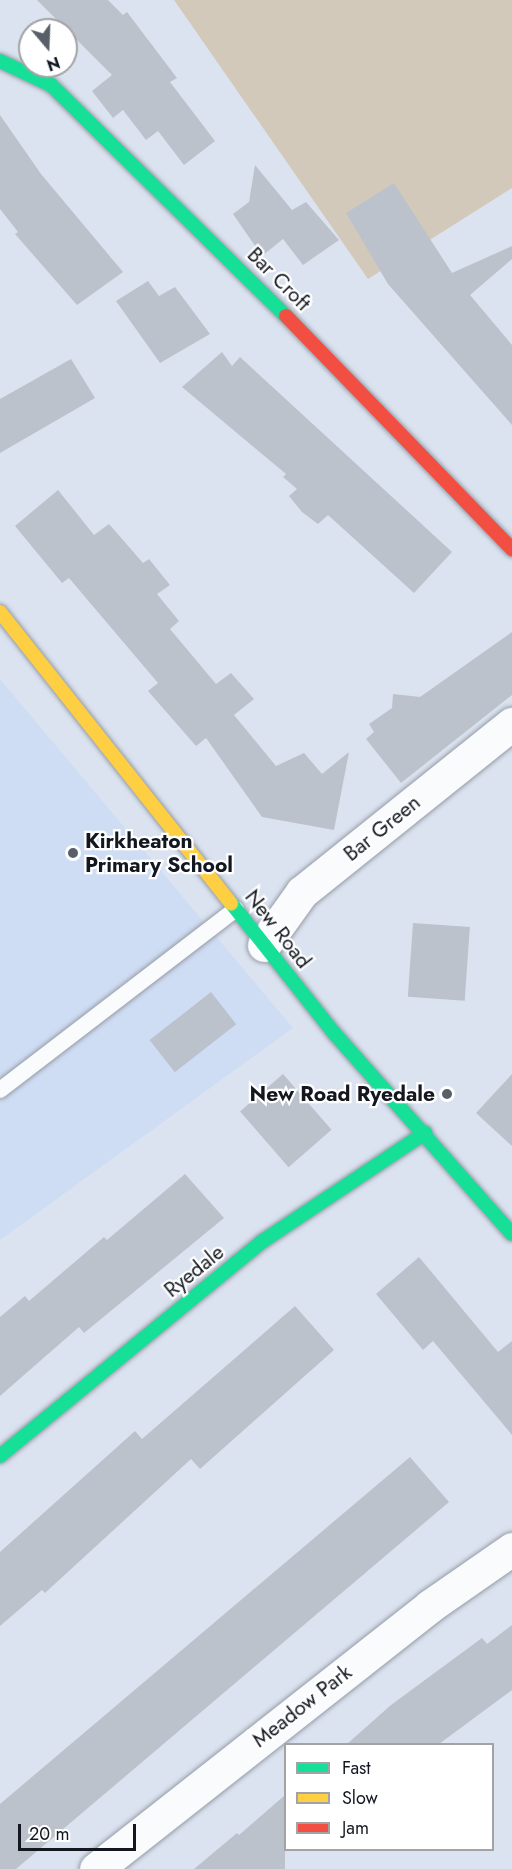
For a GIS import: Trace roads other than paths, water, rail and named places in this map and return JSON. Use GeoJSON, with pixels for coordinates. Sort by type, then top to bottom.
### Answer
{"type":"FeatureCollection","features":[{"type":"Feature","properties":{"kind":"street","name":"Bar Croft"},"geometry":{"type":"LineString","coordinates":[[0,61],[51,86],[291,321],[512,549]]}},
{"type":"Feature","properties":{"kind":"street","name":"New Road"},"geometry":{"type":"LineString","coordinates":[[0,612],[334,1033],[425,1133],[512,1234]]}},
{"type":"Feature","properties":{"kind":"street","name":"Bar Green"},"geometry":{"type":"LineString","coordinates":[[264,945],[302,892],[512,724]]}},
{"type":"Feature","properties":{"kind":"street","name":"Ryedale"},"geometry":{"type":"LineString","coordinates":[[0,1456],[263,1241],[425,1133]]}},
{"type":"Feature","properties":{"kind":"street","name":"Meadow Park"},"geometry":{"type":"LineString","coordinates":[[96,1869],[430,1606],[512,1549]]}},
{"type":"Feature","properties":{"kind":"lane"},"geometry":{"type":"LineString","coordinates":[[0,1090],[236,909]]}},
{"type":"Feature","properties":{"kind":"place","name":"Kirkheaton Primary School"},"geometry":{"type":"Point","coordinates":[73,853]}},
{"type":"Feature","properties":{"kind":"place","name":"New Road Ryedale"},"geometry":{"type":"Point","coordinates":[447,1094]}}]}
